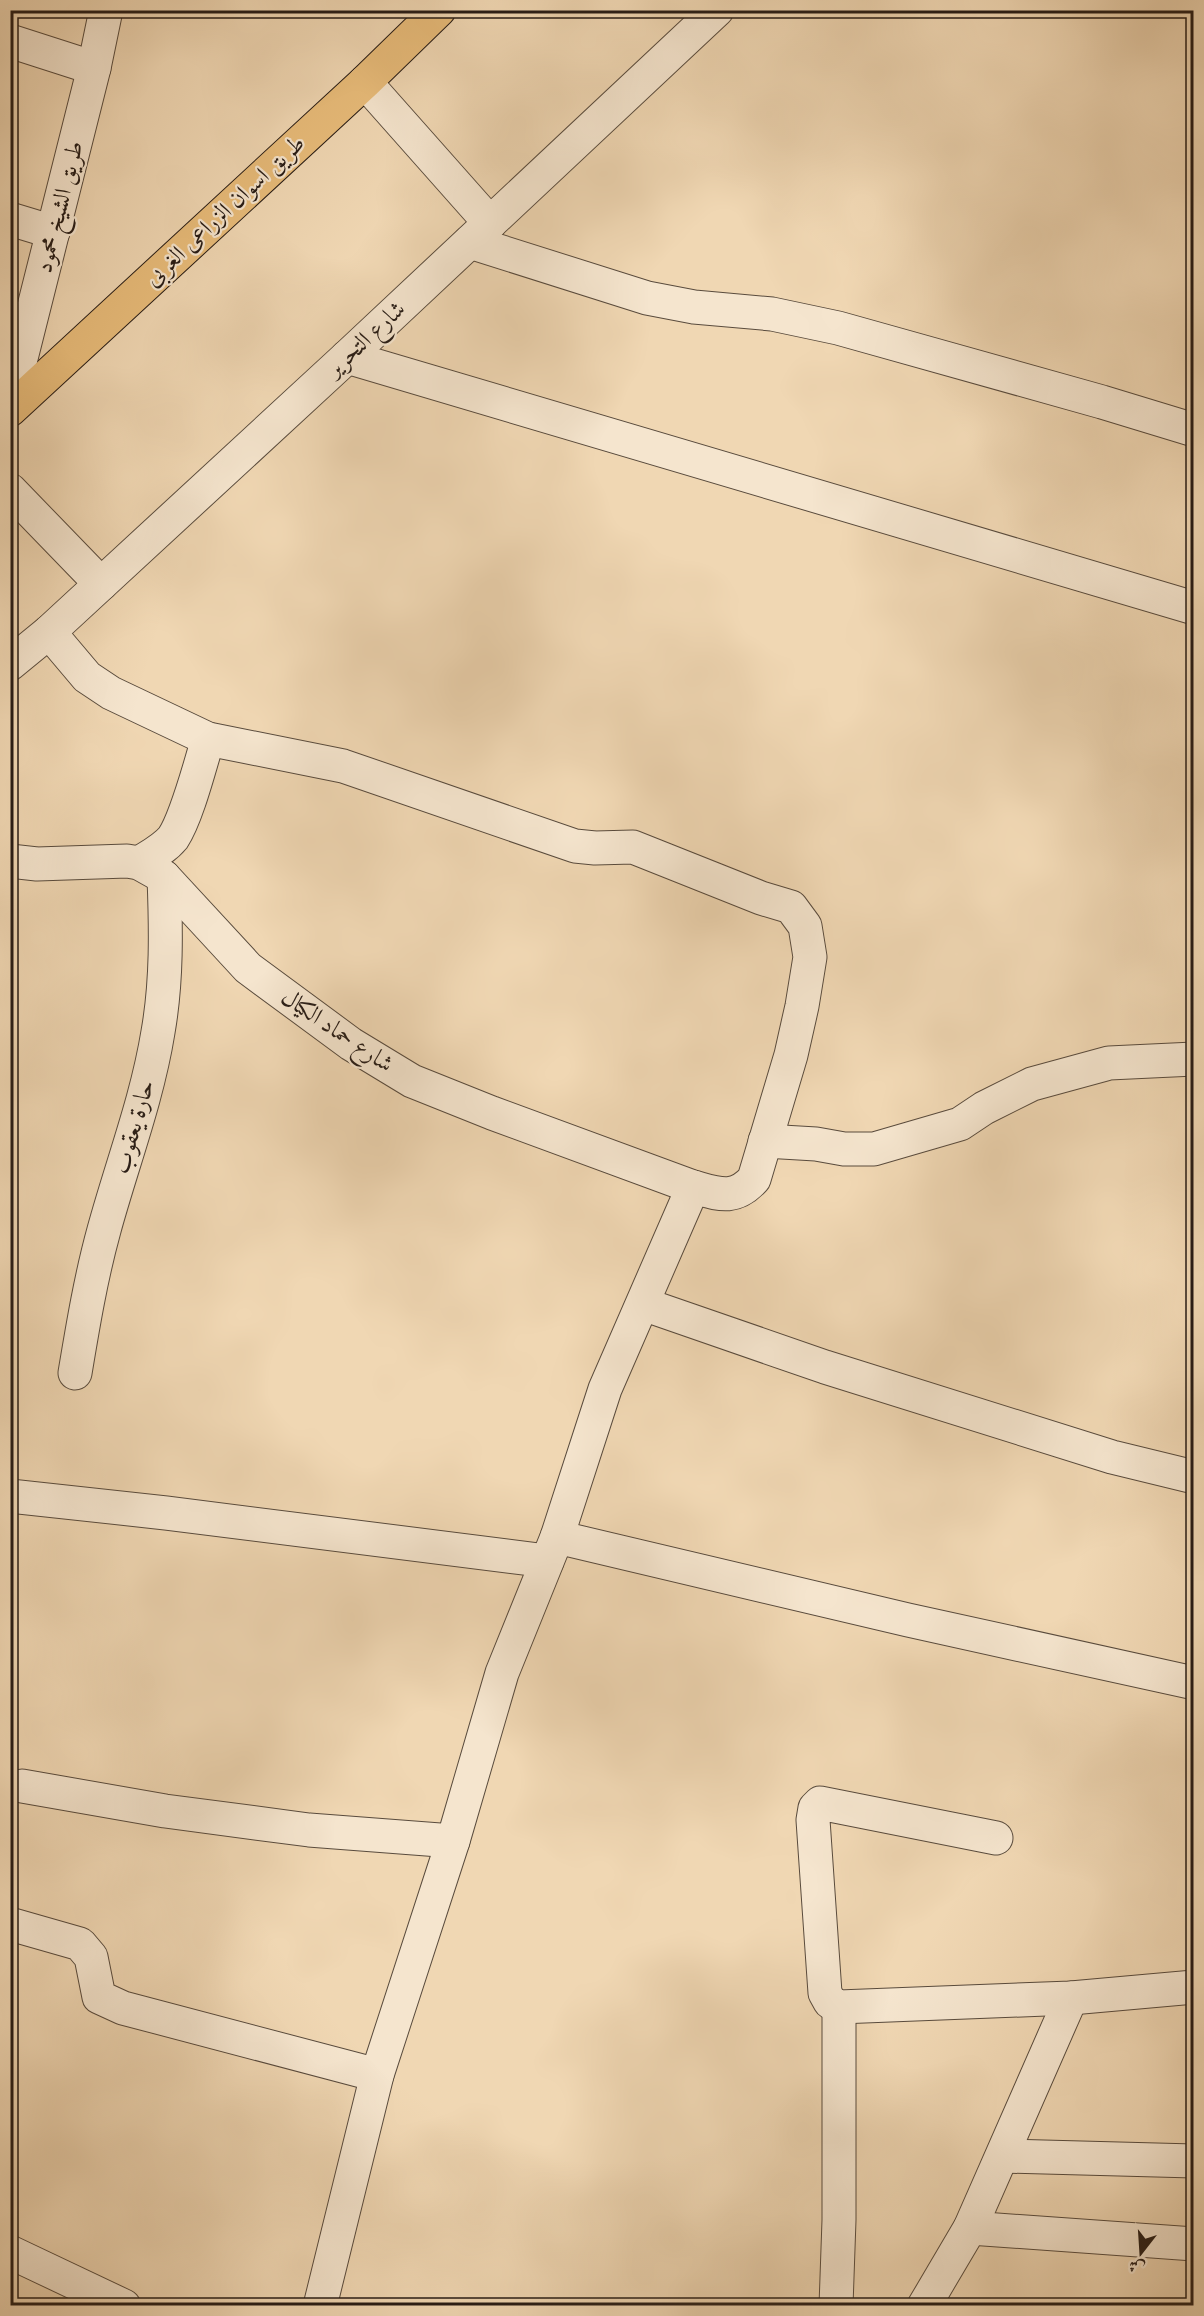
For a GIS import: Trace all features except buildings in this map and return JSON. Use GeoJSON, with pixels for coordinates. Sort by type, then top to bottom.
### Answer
{"type":"FeatureCollection","features":[{"type":"Feature","properties":{"kind":"main road","name":"طريق اسوان الزراعى الغربى"},"geometry":{"type":"LineString","coordinates":[[10,410],[365,82],[439,10]]}},
{"type":"Feature","properties":{"kind":"street","name":"طريق الشيخ محمود"},"geometry":{"type":"LineString","coordinates":[[10,402],[94,68],[106,10]]}},
{"type":"Feature","properties":{"kind":"street","name":"شارع التحرير"},"geometry":{"type":"LineString","coordinates":[[10,664],[49,632],[347,357],[717,10]]}},
{"type":"Feature","properties":{"kind":"street"},"geometry":{"type":"LineString","coordinates":[[10,41],[94,68]]}},
{"type":"Feature","properties":{"kind":"street"},"geometry":{"type":"LineString","coordinates":[[365,82],[480,232],[647,298],[694,307],[772,314],[838,328],[1090,398],[1194,430]]}},
{"type":"Feature","properties":{"kind":"street"},"geometry":{"type":"LineString","coordinates":[[10,219],[53,232]]}},
{"type":"Feature","properties":{"kind":"street"},"geometry":{"type":"LineString","coordinates":[[347,357],[1194,608]]}},
{"type":"Feature","properties":{"kind":"street"},"geometry":{"type":"LineString","coordinates":[[10,490],[101,584]]}},
{"type":"Feature","properties":{"kind":"street","name":"شارع حماد الكيال"},"geometry":{"type":"LineString","coordinates":[[49,632],[87,677],[111,693],[208,739],[343,766],[575,846],[633,848],[761,898],[791,907],[805,926],[810,957],[791,1055],[754,1179],[737,1192],[724,1195],[693,1187],[492,1113],[402,1075],[351,1044],[248,968],[151,870]]}},
{"type":"Feature","properties":{"kind":"street"},"geometry":{"type":"LineString","coordinates":[[10,861],[38,864],[127,861],[151,870],[161,849],[173,838],[182,820],[208,739]]}},
{"type":"Feature","properties":{"kind":"street","name":"حارة يعقوب"},"geometry":{"type":"LineString","coordinates":[[75,1373],[87,1302],[104,1231],[143,1104],[159,1030],[165,980],[166,929],[151,870]]}},
{"type":"Feature","properties":{"kind":"street"},"geometry":{"type":"LineString","coordinates":[[765,1141],[816,1144],[844,1149],[874,1149],[960,1124],[984,1108],[1032,1084],[1109,1063],[1194,1059]]}},
{"type":"Feature","properties":{"kind":"street"},"geometry":{"type":"LineString","coordinates":[[320,2306],[377,2075],[453,1841],[502,1673],[552,1549],[605,1389],[693,1187]]}},
{"type":"Feature","properties":{"kind":"street"},"geometry":{"type":"LineString","coordinates":[[643,1304],[825,1367],[1112,1458],[1194,1477]]}},
{"type":"Feature","properties":{"kind":"street"},"geometry":{"type":"LineString","coordinates":[[10,1496],[552,1549],[908,1620],[1194,1683]]}},
{"type":"Feature","properties":{"kind":"street"},"geometry":{"type":"LineString","coordinates":[[22,1786],[165,1811],[276,1826],[453,1841]]}},
{"type":"Feature","properties":{"kind":"street"},"geometry":{"type":"LineString","coordinates":[[996,1838],[820,1803],[815,1808],[813,1820],[825,1993],[830,2002],[839,2007],[1071,1998],[1194,1987]]}},
{"type":"Feature","properties":{"kind":"street"},"geometry":{"type":"LineString","coordinates":[[10,1924],[80,1944],[91,1957],[99,1996],[116,2006],[377,2075]]}},
{"type":"Feature","properties":{"kind":"street"},"geometry":{"type":"LineString","coordinates":[[924,2306],[970,2229],[1071,1998]]}},
{"type":"Feature","properties":{"kind":"street"},"geometry":{"type":"LineString","coordinates":[[836,2306],[839,2220],[839,2007]]}},
{"type":"Feature","properties":{"kind":"street"},"geometry":{"type":"LineString","coordinates":[[1003,2156],[1194,2161]]}},
{"type":"Feature","properties":{"kind":"street"},"geometry":{"type":"LineString","coordinates":[[970,2229],[1194,2244]]}},
{"type":"Feature","properties":{"kind":"street"},"geometry":{"type":"LineString","coordinates":[[10,2252],[124,2306]]}}]}
